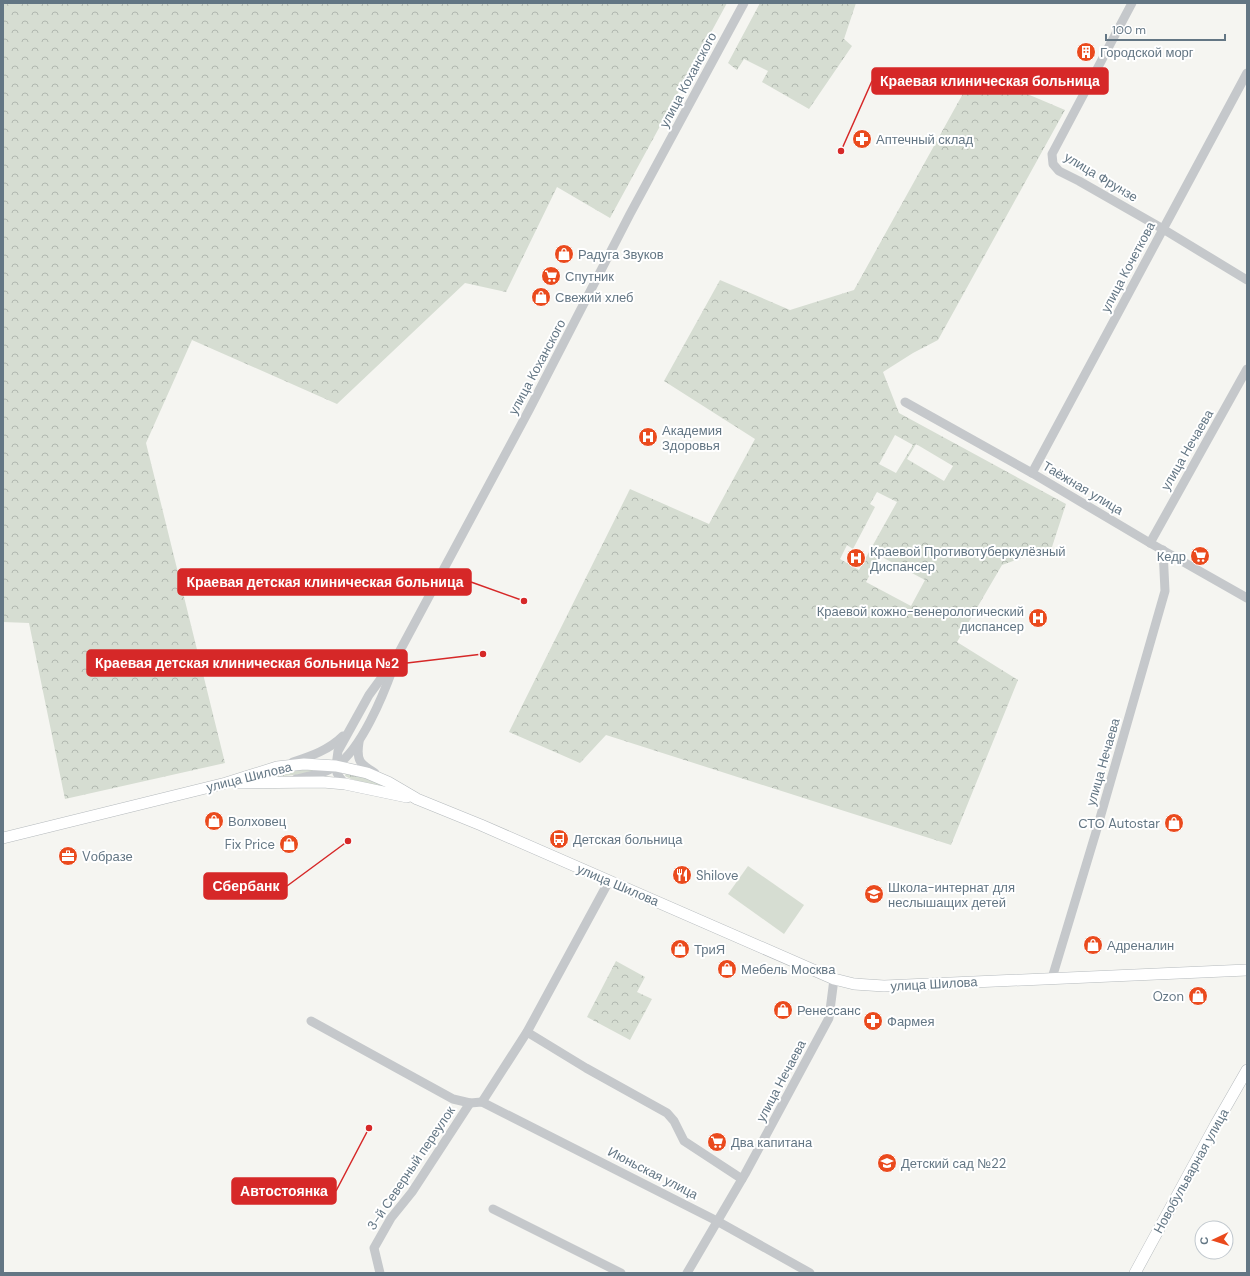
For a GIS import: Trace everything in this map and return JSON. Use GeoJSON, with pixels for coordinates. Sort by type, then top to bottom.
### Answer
{"type":"FeatureCollection","features":[{"type":"Feature","properties":{"kind":"main road","name":"улица Шилова"},"geometry":{"type":"LineString","coordinates":[[3,838],[226,783],[277,767],[304,764],[336,766],[367,773],[388,782],[417,799],[481,825],[834,979],[854,984],[884,986],[1247,970]]}},
{"type":"Feature","properties":{"kind":"main road"},"geometry":{"type":"LineString","coordinates":[[226,783],[323,782],[345,784],[417,799]]}},
{"type":"Feature","properties":{"kind":"main road","name":"Новобульварная улица"},"geometry":{"type":"LineString","coordinates":[[1136,1273],[1216,1124],[1247,1070]]}},
{"type":"Feature","properties":{"kind":"street","name":"улица Коханского"},"geometry":{"type":"LineString","coordinates":[[396,658],[529,410],[630,214],[744,3]]}},
{"type":"Feature","properties":{"kind":"street","name":"улица Фрунзе"},"geometry":{"type":"LineString","coordinates":[[1132,3],[1052,154],[1053,164],[1059,171],[1163,229],[1247,280]]}},
{"type":"Feature","properties":{"kind":"street","name":"улица Кочеткова"},"geometry":{"type":"LineString","coordinates":[[1032,473],[1247,73]]}},
{"type":"Feature","properties":{"kind":"street","name":"улица Нечаева"},"geometry":{"type":"LineString","coordinates":[[1150,543],[1247,368]]}},
{"type":"Feature","properties":{"kind":"street","name":"Таёжная улица"},"geometry":{"type":"LineString","coordinates":[[905,402],[1032,473],[1150,543],[1247,598]]}},
{"type":"Feature","properties":{"kind":"street","name":"улица Нечаева"},"geometry":{"type":"LineString","coordinates":[[1052,978],[1096,832],[1165,591],[1163,550]]}},
{"type":"Feature","properties":{"kind":"street"},"geometry":{"type":"LineString","coordinates":[[345,784],[337,773],[336,766],[338,751],[369,695],[396,658]]}},
{"type":"Feature","properties":{"kind":"street"},"geometry":{"type":"LineString","coordinates":[[279,782],[318,775],[336,766],[350,755],[385,691],[396,658]]}},
{"type":"Feature","properties":{"kind":"street"},"geometry":{"type":"LineString","coordinates":[[277,767],[313,755],[335,744],[350,730]]}},
{"type":"Feature","properties":{"kind":"street"},"geometry":{"type":"LineString","coordinates":[[359,740],[357,754],[359,760],[366,767],[388,782]]}},
{"type":"Feature","properties":{"kind":"street"},"geometry":{"type":"LineString","coordinates":[[482,1102],[527,1032],[609,881]]}},
{"type":"Feature","properties":{"kind":"street","name":"улица Нечаева"},"geometry":{"type":"LineString","coordinates":[[687,1273],[742,1179],[829,1018],[834,979]]}},
{"type":"Feature","properties":{"kind":"street","name":"Июньская улица"},"geometry":{"type":"LineString","coordinates":[[311,1021],[453,1099],[470,1102],[482,1102],[718,1221],[810,1273]]}},
{"type":"Feature","properties":{"kind":"street"},"geometry":{"type":"LineString","coordinates":[[527,1032],[586,1068],[668,1113],[674,1121],[684,1141],[742,1179]]}},
{"type":"Feature","properties":{"kind":"street","name":"3-й Северный переулок"},"geometry":{"type":"LineString","coordinates":[[380,1273],[374,1248],[391,1218],[412,1192],[470,1102]]}},
{"type":"Feature","properties":{"kind":"street"},"geometry":{"type":"LineString","coordinates":[[493,1209],[621,1273]]}},
{"type":"Feature","properties":{"kind":"green space"},"geometry":{"type":"Polygon","coordinates":[[[3,3],[727,3],[610,218],[557,187],[506,292],[465,283],[337,404],[192,340],[146,443],[225,763],[65,799],[29,623],[3,622],[3,3]]]}},
{"type":"Feature","properties":{"kind":"green space"},"geometry":{"type":"Polygon","coordinates":[[[760,3],[856,3],[844,39],[852,46],[809,109],[762,82],[768,71],[744,59],[737,70],[728,63],[760,3]]]}},
{"type":"Feature","properties":{"kind":"green space"},"geometry":{"type":"Polygon","coordinates":[[[975,72],[1065,110],[938,340],[913,353],[883,372],[899,413],[1066,504],[1052,547],[1002,565],[957,642],[1018,680],[951,845],[606,735],[580,763],[509,732],[630,489],[709,524],[755,439],[664,381],[720,280],[790,310],[854,290],[975,72]],[[895,435],[879,464],[896,473],[913,445],[895,435]],[[916,444],[907,459],[944,481],[953,466],[916,444]],[[877,492],[870,504],[875,507],[853,549],[847,545],[840,559],[859,570],[897,502],[877,492]],[[880,556],[866,582],[911,606],[925,580],[880,556]]]}},
{"type":"Feature","properties":{"kind":"green space"},"geometry":{"type":"Polygon","coordinates":[[[308,766],[313,770],[312,772],[306,774],[271,777],[273,774],[308,766]]]}},
{"type":"Feature","properties":{"kind":"green space"},"geometry":{"type":"Polygon","coordinates":[[[346,773],[378,780],[390,790],[351,779],[345,776],[346,773]]]}},
{"type":"Feature","properties":{"kind":"green space"},"geometry":{"type":"Polygon","coordinates":[[[748,866],[804,905],[784,934],[728,894],[748,866]]]}},
{"type":"Feature","properties":{"kind":"green space"},"geometry":{"type":"Polygon","coordinates":[[[616,961],[645,977],[637,992],[652,999],[630,1040],[587,1017],[616,961]]]}},
{"type":"Feature","properties":{"kind":"place","name":"Городской морг"},"geometry":{"type":"Point","coordinates":[1086,52]}},
{"type":"Feature","properties":{"kind":"place","name":"Аптечный склад"},"geometry":{"type":"Point","coordinates":[862,139]}},
{"type":"Feature","properties":{"kind":"place","name":"Краевая клиническая больница"},"geometry":{"type":"Point","coordinates":[841,151]}},
{"type":"Feature","properties":{"kind":"place","name":"Радуга Звуков"},"geometry":{"type":"Point","coordinates":[564,254]}},
{"type":"Feature","properties":{"kind":"place","name":"Спутник"},"geometry":{"type":"Point","coordinates":[551,276]}},
{"type":"Feature","properties":{"kind":"place","name":"Свежий хлеб"},"geometry":{"type":"Point","coordinates":[541,297]}},
{"type":"Feature","properties":{"kind":"place","name":"Академия Здоровья"},"geometry":{"type":"Point","coordinates":[648,437]}},
{"type":"Feature","properties":{"kind":"place","name":"Кедр"},"geometry":{"type":"Point","coordinates":[1200,556]}},
{"type":"Feature","properties":{"kind":"place","name":"Краевой Противотуберкулёзный Диспансер"},"geometry":{"type":"Point","coordinates":[856,558]}},
{"type":"Feature","properties":{"kind":"place","name":"Краевая детская клиническая больница"},"geometry":{"type":"Point","coordinates":[524,601]}},
{"type":"Feature","properties":{"kind":"place","name":"Краевой кожно-венерологический диспансер"},"geometry":{"type":"Point","coordinates":[1038,618]}},
{"type":"Feature","properties":{"kind":"place","name":"Краевая детская клиническая больница №2"},"geometry":{"type":"Point","coordinates":[483,654]}},
{"type":"Feature","properties":{"kind":"place","name":"Волховец"},"geometry":{"type":"Point","coordinates":[214,821]}},
{"type":"Feature","properties":{"kind":"place","name":"СТО Autostar"},"geometry":{"type":"Point","coordinates":[1174,823]}},
{"type":"Feature","properties":{"kind":"place","name":"Детская больница"},"geometry":{"type":"Point","coordinates":[559,839]}},
{"type":"Feature","properties":{"kind":"place","name":"Сбербанк"},"geometry":{"type":"Point","coordinates":[348,841]}},
{"type":"Feature","properties":{"kind":"place","name":"Fix Price"},"geometry":{"type":"Point","coordinates":[289,844]}},
{"type":"Feature","properties":{"kind":"place","name":"Vобразе"},"geometry":{"type":"Point","coordinates":[68,856]}},
{"type":"Feature","properties":{"kind":"place","name":"Shilove"},"geometry":{"type":"Point","coordinates":[682,875]}},
{"type":"Feature","properties":{"kind":"place","name":"Школа-интернат для неслышащих детей"},"geometry":{"type":"Point","coordinates":[874,894]}},
{"type":"Feature","properties":{"kind":"place","name":"Адреналин"},"geometry":{"type":"Point","coordinates":[1093,945]}},
{"type":"Feature","properties":{"kind":"place","name":"ТриЯ"},"geometry":{"type":"Point","coordinates":[680,949]}},
{"type":"Feature","properties":{"kind":"place","name":"Мебель Москва"},"geometry":{"type":"Point","coordinates":[727,969]}},
{"type":"Feature","properties":{"kind":"place","name":"Ozon"},"geometry":{"type":"Point","coordinates":[1198,996]}},
{"type":"Feature","properties":{"kind":"place","name":"Ренессанс"},"geometry":{"type":"Point","coordinates":[783,1010]}},
{"type":"Feature","properties":{"kind":"place","name":"Фармея"},"geometry":{"type":"Point","coordinates":[873,1021]}},
{"type":"Feature","properties":{"kind":"place","name":"Автостоянка"},"geometry":{"type":"Point","coordinates":[369,1128]}},
{"type":"Feature","properties":{"kind":"place","name":"Два капитана"},"geometry":{"type":"Point","coordinates":[717,1142]}},
{"type":"Feature","properties":{"kind":"place","name":"Детский сад №22"},"geometry":{"type":"Point","coordinates":[887,1163]}}]}
